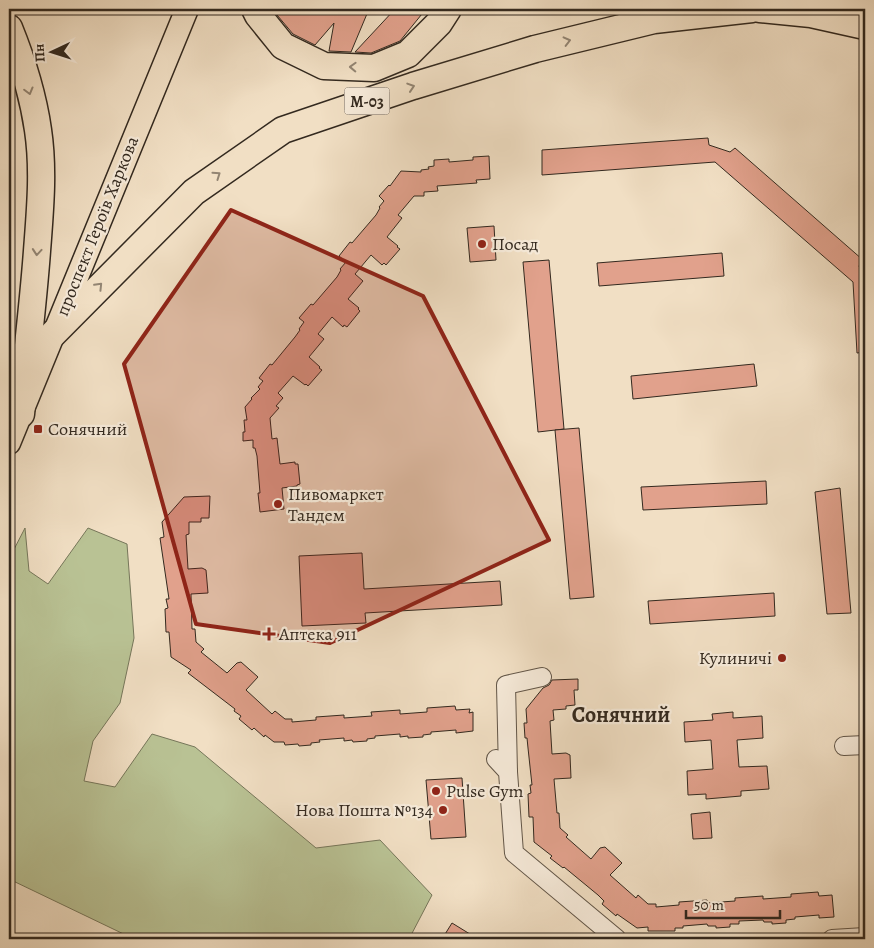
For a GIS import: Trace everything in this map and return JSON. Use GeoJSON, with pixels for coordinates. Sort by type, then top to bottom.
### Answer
{"type":"FeatureCollection","features":[{"type":"Feature","properties":{"kind":"highway","name":"М-03"},"geometry":{"type":"LineString","coordinates":[[254,9],[283,46],[324,66],[374,68],[408,54],[439,23],[448,9]]}},
{"type":"Feature","properties":{"kind":"highway","name":"М-03"},"geometry":{"type":"LineString","coordinates":[[53,334],[194,192],[283,130],[413,86],[536,49],[654,20],[752,9]]}},
{"type":"Feature","properties":{"kind":"highway"},"geometry":{"type":"LineString","coordinates":[[760,9],[811,14],[865,26]]}},
{"type":"Feature","properties":{"kind":"highway"},"geometry":{"type":"LineString","coordinates":[[9,28],[29,89],[38,130],[41,167],[36,270],[20,414]]}},
{"type":"Feature","properties":{"kind":"main road","name":"проспект Героїв Харкова"},"geometry":{"type":"LineString","coordinates":[[9,444],[187,9]]}},
{"type":"Feature","properties":{"kind":"street"},"geometry":{"type":"LineString","coordinates":[[542,677],[506,685],[502,766],[514,853],[617,939]]}},
{"type":"Feature","properties":{"kind":"street"},"geometry":{"type":"LineString","coordinates":[[844,746],[865,745]]}},
{"type":"Feature","properties":{"kind":"street"},"geometry":{"type":"LineString","coordinates":[[832,939],[865,937]]}},
{"type":"Feature","properties":{"kind":"highlighted area"},"geometry":{"type":"Polygon","coordinates":[[[231,210],[423,296],[549,540],[330,643],[196,624],[124,364],[231,210]]]}},
{"type":"Feature","properties":{"kind":"green space"},"geometry":{"type":"Polygon","coordinates":[[[25,528],[29,571],[48,584],[88,528],[127,544],[134,638],[120,703],[93,741],[84,781],[115,787],[152,734],[195,747],[316,848],[380,840],[432,895],[409,939],[134,939],[9,879],[9,559],[25,528]]]}},
{"type":"Feature","properties":{"kind":"building"},"geometry":{"type":"Polygon","coordinates":[[[272,9],[369,9],[351,52],[329,51],[334,23],[315,45],[293,34],[272,9]]]}},
{"type":"Feature","properties":{"kind":"building"},"geometry":{"type":"Polygon","coordinates":[[[395,9],[426,9],[400,41],[371,53],[355,52],[395,9]]]}},
{"type":"Feature","properties":{"kind":"building"},"geometry":{"type":"Polygon","coordinates":[[[708,138],[709,145],[730,152],[735,148],[863,260],[859,266],[865,279],[865,352],[857,353],[853,282],[715,162],[542,175],[542,150],[708,138]]]}},
{"type":"Feature","properties":{"kind":"building"},"geometry":{"type":"Polygon","coordinates":[[[489,156],[490,179],[476,180],[477,183],[437,186],[438,191],[424,192],[424,196],[414,196],[398,215],[402,218],[387,237],[400,249],[386,265],[384,263],[382,265],[371,255],[355,274],[363,281],[348,299],[360,311],[347,327],[344,325],[343,327],[332,317],[318,334],[324,339],[309,357],[322,370],[308,386],[293,376],[278,393],[283,398],[276,406],[279,408],[270,418],[272,439],[277,438],[280,464],[295,462],[295,464],[298,464],[300,484],[282,488],[284,509],[260,512],[257,456],[255,448],[253,448],[253,440],[243,441],[243,432],[245,432],[244,420],[247,420],[245,407],[260,389],[258,387],[263,381],[259,378],[300,330],[304,322],[299,318],[337,277],[340,269],[346,262],[339,256],[376,215],[384,201],[379,196],[390,186],[401,171],[421,172],[421,170],[434,166],[434,160],[449,159],[449,162],[473,160],[473,157],[489,156]]]}},
{"type":"Feature","properties":{"kind":"building"},"geometry":{"type":"Polygon","coordinates":[[[494,226],[496,260],[470,262],[467,228],[494,226]]]}},
{"type":"Feature","properties":{"kind":"building"},"geometry":{"type":"Polygon","coordinates":[[[722,253],[724,276],[599,286],[597,263],[722,253]]]}},
{"type":"Feature","properties":{"kind":"building"},"geometry":{"type":"Polygon","coordinates":[[[549,260],[564,429],[538,432],[523,262],[549,260]]]}},
{"type":"Feature","properties":{"kind":"building"},"geometry":{"type":"Polygon","coordinates":[[[754,364],[757,386],[633,399],[631,376],[754,364]]]}},
{"type":"Feature","properties":{"kind":"building"},"geometry":{"type":"Polygon","coordinates":[[[579,428],[594,597],[570,599],[555,430],[579,428]]]}},
{"type":"Feature","properties":{"kind":"building"},"geometry":{"type":"Polygon","coordinates":[[[766,481],[767,504],[643,510],[641,487],[766,481]]]}},
{"type":"Feature","properties":{"kind":"building"},"geometry":{"type":"Polygon","coordinates":[[[840,488],[851,613],[827,614],[815,492],[840,488]]]}},
{"type":"Feature","properties":{"kind":"building"},"geometry":{"type":"Polygon","coordinates":[[[210,496],[209,518],[201,518],[201,522],[189,522],[189,534],[186,535],[188,569],[202,568],[206,570],[208,593],[191,594],[192,629],[195,629],[196,642],[204,649],[201,652],[227,673],[237,663],[241,662],[258,677],[246,690],[272,714],[275,711],[285,719],[292,719],[292,722],[316,720],[316,717],[372,716],[371,712],[400,710],[400,714],[427,712],[427,708],[455,706],[456,710],[470,709],[469,713],[473,712],[473,731],[456,733],[456,730],[431,732],[431,734],[423,735],[423,737],[408,738],[408,736],[400,737],[400,734],[375,736],[375,738],[367,739],[367,741],[353,742],[352,740],[344,741],[344,738],[319,740],[320,742],[311,743],[311,745],[299,746],[298,744],[285,745],[284,742],[274,742],[265,735],[264,737],[254,728],[252,730],[239,719],[241,716],[234,711],[235,709],[188,673],[191,670],[171,657],[169,632],[166,632],[165,609],[168,608],[166,599],[169,599],[160,538],[164,537],[162,522],[184,497],[210,496]]]}},
{"type":"Feature","properties":{"kind":"building"},"geometry":{"type":"Polygon","coordinates":[[[362,553],[364,589],[500,581],[502,605],[365,613],[366,623],[302,626],[299,556],[362,553]]]}},
{"type":"Feature","properties":{"kind":"building"},"geometry":{"type":"Polygon","coordinates":[[[774,593],[775,616],[650,624],[648,601],[774,593]]]}},
{"type":"Feature","properties":{"kind":"building"},"geometry":{"type":"Polygon","coordinates":[[[578,679],[578,690],[574,690],[575,705],[566,706],[566,709],[553,710],[554,720],[550,721],[552,754],[566,753],[570,755],[571,778],[554,779],[560,828],[568,835],[566,837],[591,859],[600,848],[605,847],[622,863],[610,875],[636,898],[638,895],[648,904],[656,904],[656,907],[679,905],[679,902],[735,901],[735,898],[763,896],[763,899],[791,897],[791,894],[818,892],[819,896],[832,895],[834,917],[819,918],[819,915],[795,917],[795,919],[786,920],[786,923],[772,924],[772,922],[764,922],[763,920],[739,921],[739,924],[730,924],[730,927],[716,928],[716,926],[708,926],[707,924],[683,926],[683,928],[675,928],[675,931],[648,931],[648,927],[637,928],[617,914],[616,916],[602,904],[604,901],[598,895],[550,858],[552,856],[534,842],[533,817],[529,817],[528,794],[531,793],[530,785],[532,785],[527,738],[525,738],[524,723],[527,723],[526,709],[552,680],[578,679]]]}},
{"type":"Feature","properties":{"kind":"building"},"geometry":{"type":"Polygon","coordinates":[[[733,712],[733,718],[762,716],[763,738],[737,740],[739,767],[767,766],[769,789],[741,791],[741,796],[706,799],[706,794],[688,795],[687,771],[713,769],[711,740],[685,742],[684,722],[713,720],[712,714],[733,712]]]}},
{"type":"Feature","properties":{"kind":"building"},"geometry":{"type":"Polygon","coordinates":[[[462,778],[466,837],[431,839],[426,780],[462,778]]]}},
{"type":"Feature","properties":{"kind":"building"},"geometry":{"type":"Polygon","coordinates":[[[710,812],[712,838],[693,839],[691,814],[710,812]]]}},
{"type":"Feature","properties":{"kind":"building"},"geometry":{"type":"Polygon","coordinates":[[[452,923],[478,939],[442,939],[452,923]]]}},
{"type":"Feature","properties":{"kind":"place","name":"Посад"},"geometry":{"type":"Point","coordinates":[482,244]}},
{"type":"Feature","properties":{"kind":"place","name":"Сонячний"},"geometry":{"type":"Point","coordinates":[38,429]}},
{"type":"Feature","properties":{"kind":"place","name":"Пивомаркет Тандем"},"geometry":{"type":"Point","coordinates":[278,504]}},
{"type":"Feature","properties":{"kind":"place","name":"Аптека 911"},"geometry":{"type":"Point","coordinates":[269,634]}},
{"type":"Feature","properties":{"kind":"place","name":"Кулиничі"},"geometry":{"type":"Point","coordinates":[782,658]}},
{"type":"Feature","properties":{"kind":"place","name":"Pulse Gym"},"geometry":{"type":"Point","coordinates":[436,791]}},
{"type":"Feature","properties":{"kind":"place","name":"Нова Пошта №134"},"geometry":{"type":"Point","coordinates":[443,810]}},
{"type":"Feature","properties":{"kind":"district","name":"Сонячний"},"geometry":{"type":"Point","coordinates":[621,714]}}]}
